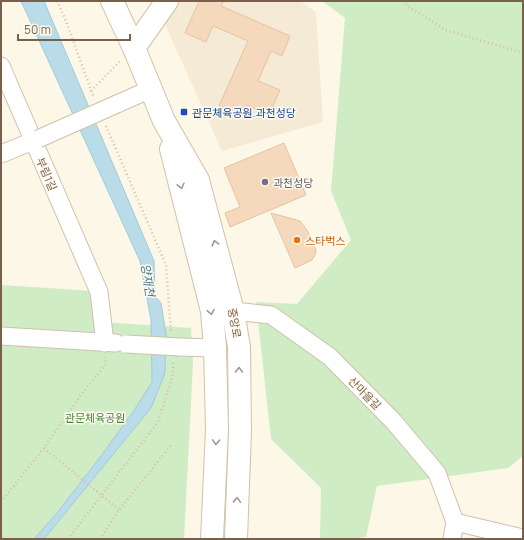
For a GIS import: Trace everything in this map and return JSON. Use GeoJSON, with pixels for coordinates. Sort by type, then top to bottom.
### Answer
{"type":"FeatureCollection","features":[{"type":"Feature","properties":{"kind":"street","name":"중앙로"},"geometry":{"type":"LineString","coordinates":[[112,1],[134,48],[164,121],[198,180],[233,311],[239,347],[240,430],[236,539]]}},
{"type":"Feature","properties":{"kind":"street"},"geometry":{"type":"LineString","coordinates":[[134,48],[167,1]]}},
{"type":"Feature","properties":{"kind":"street","name":"부림1길"},"geometry":{"type":"LineString","coordinates":[[1,66],[35,140],[93,281],[99,292],[105,343]]}},
{"type":"Feature","properties":{"kind":"street"},"geometry":{"type":"LineString","coordinates":[[1,154],[151,89]]}},
{"type":"Feature","properties":{"kind":"street","name":"중앙로"},"geometry":{"type":"LineString","coordinates":[[164,121],[212,311],[216,348],[217,429],[212,539]]}},
{"type":"Feature","properties":{"kind":"street","name":"산마을길"},"geometry":{"type":"LineString","coordinates":[[233,311],[271,315],[330,357],[394,422],[437,473],[455,522]]}},
{"type":"Feature","properties":{"kind":"street"},"geometry":{"type":"LineString","coordinates":[[1,336],[174,347],[216,348]]}},
{"type":"Feature","properties":{"kind":"street"},"geometry":{"type":"LineString","coordinates":[[452,539],[455,522],[523,538]]}},
{"type":"Feature","properties":{"kind":"path"},"geometry":{"type":"LineString","coordinates":[[57,1],[66,21],[94,98]]}},
{"type":"Feature","properties":{"kind":"path"},"geometry":{"type":"LineString","coordinates":[[403,1],[407,6],[446,30],[523,53]]}},
{"type":"Feature","properties":{"kind":"path"},"geometry":{"type":"LineString","coordinates":[[91,91],[134,48]]}},
{"type":"Feature","properties":{"kind":"path"},"geometry":{"type":"LineString","coordinates":[[68,539],[158,422],[173,374],[174,347],[166,265],[103,120]]}},
{"type":"Feature","properties":{"kind":"path"},"geometry":{"type":"LineString","coordinates":[[1,502],[44,448],[106,364],[105,343]]}},
{"type":"Feature","properties":{"kind":"path"},"geometry":{"type":"LineString","coordinates":[[100,539],[119,510],[172,444]]}},
{"type":"Feature","properties":{"kind":"path"},"geometry":{"type":"LineString","coordinates":[[44,448],[119,510]]}},
{"type":"Feature","properties":{"kind":"shaded area"},"geometry":{"type":"Polygon","coordinates":[[[178,1],[300,1],[316,12],[323,122],[222,151],[164,22],[178,1]]]}},
{"type":"Feature","properties":{"kind":"green space"},"geometry":{"type":"Polygon","coordinates":[[[322,1],[523,1],[523,456],[508,468],[377,486],[366,537],[351,539],[320,539],[321,488],[271,439],[256,302],[297,304],[351,240],[331,191],[345,18],[322,1]]]}},
{"type":"Feature","properties":{"kind":"green space","name":"관문체육공원"},"geometry":{"type":"Polygon","coordinates":[[[1,285],[94,291],[101,322],[191,328],[193,363],[184,539],[1,539],[1,285]]]}},
{"type":"Feature","properties":{"kind":"water","name":"양재천"},"geometry":{"type":"Polygon","coordinates":[[[21,1],[44,1],[154,261],[155,296],[161,303],[166,334],[165,373],[151,408],[44,539],[34,539],[57,513],[98,460],[133,412],[152,382],[151,320],[140,261],[21,1]]]}},
{"type":"Feature","properties":{"kind":"building"},"geometry":{"type":"Polygon","coordinates":[[[199,1],[224,1],[221,6],[290,36],[282,56],[271,51],[258,81],[280,90],[269,115],[247,105],[242,116],[219,106],[248,41],[213,26],[206,42],[185,33],[199,1]]]}},
{"type":"Feature","properties":{"kind":"building","name":"과천성당"},"geometry":{"type":"Polygon","coordinates":[[[284,143],[306,195],[230,227],[225,213],[240,207],[224,168],[284,143]]]}},
{"type":"Feature","properties":{"kind":"building","name":"스타벅스"},"geometry":{"type":"Polygon","coordinates":[[[271,213],[300,221],[307,230],[316,250],[312,260],[295,268],[271,213]]]}},
{"type":"Feature","properties":{"kind":"place","name":"관문체육공원.과천성당"},"geometry":{"type":"Point","coordinates":[184,112]}},
{"type":"Feature","properties":{"kind":"place","name":"과천성당"},"geometry":{"type":"Point","coordinates":[265,182]}},
{"type":"Feature","properties":{"kind":"place","name":"스타벅스"},"geometry":{"type":"Point","coordinates":[297,240]}}]}
